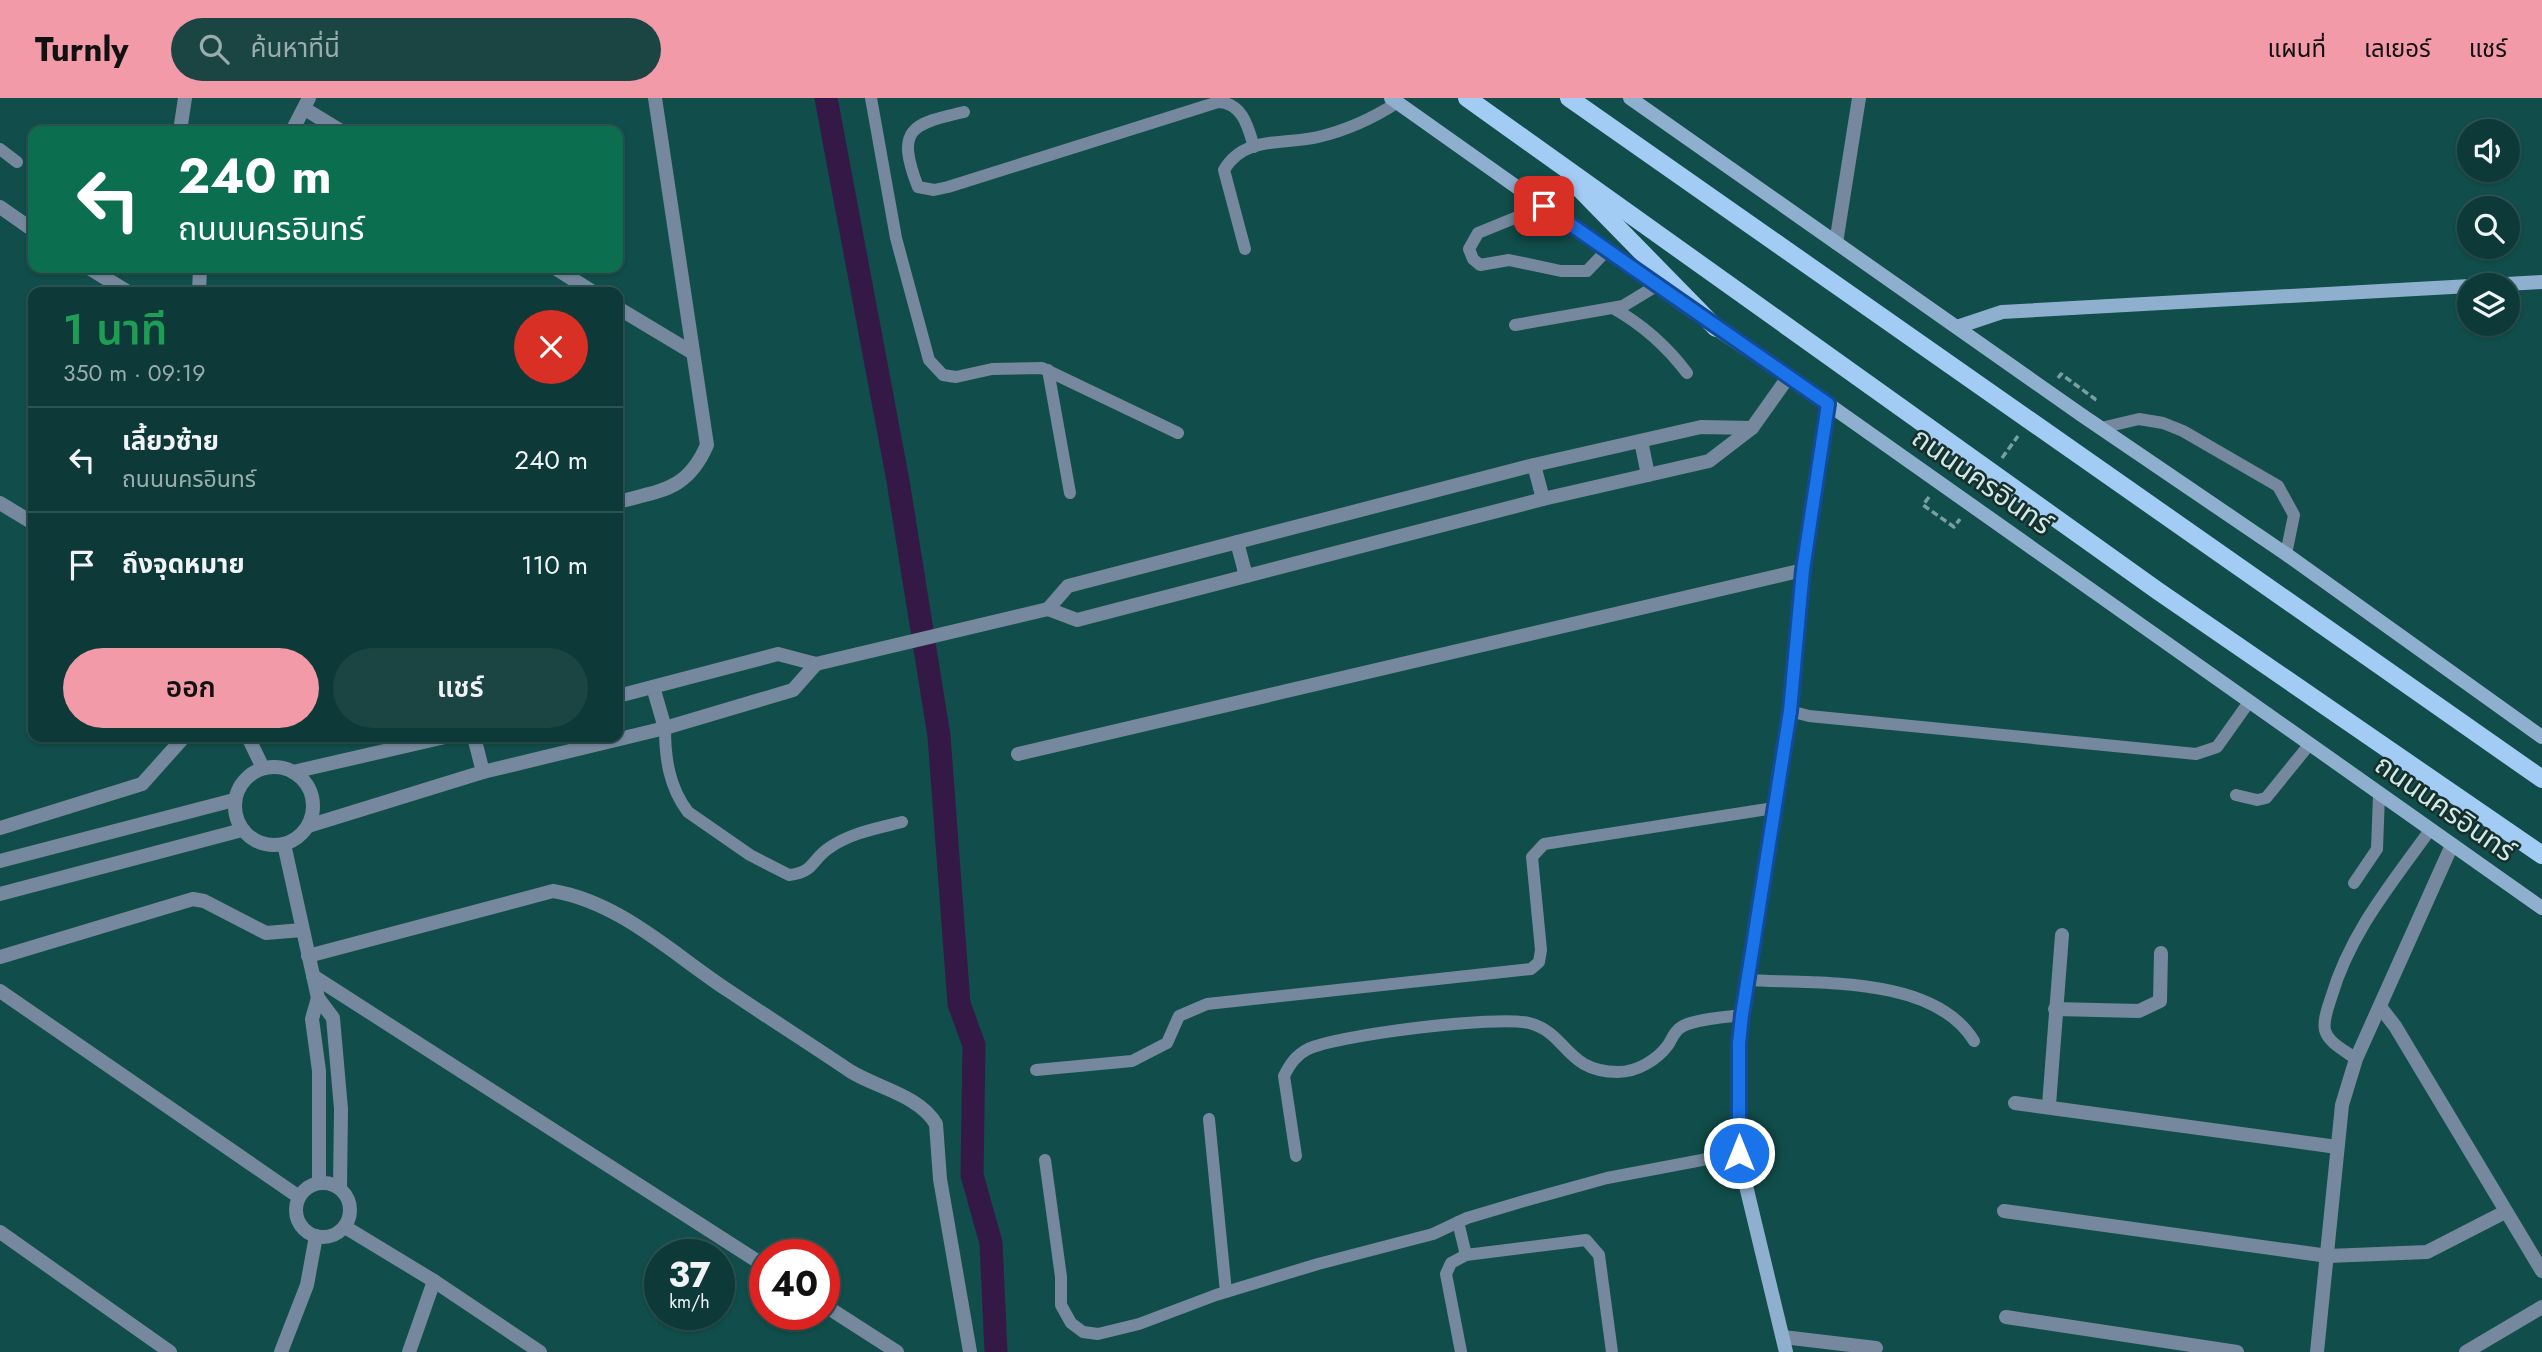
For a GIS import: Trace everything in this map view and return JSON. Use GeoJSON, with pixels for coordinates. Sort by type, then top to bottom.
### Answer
{"type":"FeatureCollection","features":[{"type":"Feature","properties":{"kind":"main road","name":"ถนนนครอินทร์"},"geometry":{"type":"LineString","coordinates":[[1467,98],[2158,591],[2542,855]]}},
{"type":"Feature","properties":{"kind":"main road"},"geometry":{"type":"LineString","coordinates":[[1569,98],[2542,779]]}},
{"type":"Feature","properties":{"kind":"main road"},"geometry":{"type":"LineString","coordinates":[[1630,98],[2101,428],[2286,554],[2542,737]]}},
{"type":"Feature","properties":{"kind":"main road","name":"ถนนนครอินทร์"},"geometry":{"type":"LineString","coordinates":[[1394,100],[2542,908]]}},
{"type":"Feature","properties":{"kind":"main road"},"geometry":{"type":"LineString","coordinates":[[1544,152],[1716,328]]}},
{"type":"Feature","properties":{"kind":"main road"},"geometry":{"type":"LineString","coordinates":[[1957,327],[2002,312],[2542,282]]}},
{"type":"Feature","properties":{"kind":"main road"},"geometry":{"type":"LineString","coordinates":[[1786,1352],[1761,1258],[1739,1153],[1739,1043],[1790,711],[1803,570],[1828,404]]}},
{"type":"Feature","properties":{"kind":"street"},"geometry":{"type":"LineString","coordinates":[[181,126],[185,98]]}},
{"type":"Feature","properties":{"kind":"street"},"geometry":{"type":"LineString","coordinates":[[623,501],[676,486],[703,455],[707,445],[655,98]]}},
{"type":"Feature","properties":{"kind":"street"},"geometry":{"type":"LineString","coordinates":[[1836,243],[1859,98]]}},
{"type":"Feature","properties":{"kind":"street"},"geometry":{"type":"LineString","coordinates":[[295,126],[307,103],[335,126]]}},
{"type":"Feature","properties":{"kind":"street"},"geometry":{"type":"LineString","coordinates":[[0,207],[28,227]]}},
{"type":"Feature","properties":{"kind":"street"},"geometry":{"type":"LineString","coordinates":[[97,273],[120,287]]}},
{"type":"Feature","properties":{"kind":"street"},"geometry":{"type":"LineString","coordinates":[[563,273],[585,287]]}},
{"type":"Feature","properties":{"kind":"street"},"geometry":{"type":"LineString","coordinates":[[623,311],[693,353]]}},
{"type":"Feature","properties":{"kind":"street"},"geometry":{"type":"LineString","coordinates":[[623,695],[778,654],[816,664],[1048,609],[1077,620],[1543,499],[1709,461],[1752,428],[1789,376]]}},
{"type":"Feature","properties":{"kind":"street"},"geometry":{"type":"LineString","coordinates":[[1048,609],[1068,586],[1534,465],[1701,427],[1752,428]]}},
{"type":"Feature","properties":{"kind":"street"},"geometry":{"type":"LineString","coordinates":[[1641,441],[1648,475]]}},
{"type":"Feature","properties":{"kind":"street"},"geometry":{"type":"LineString","coordinates":[[1534,465],[1543,499]]}},
{"type":"Feature","properties":{"kind":"street"},"geometry":{"type":"LineString","coordinates":[[1,506],[28,520]]}},
{"type":"Feature","properties":{"kind":"street"},"geometry":{"type":"LineString","coordinates":[[1237,542],[1246,576]]}},
{"type":"Feature","properties":{"kind":"street"},"geometry":{"type":"LineString","coordinates":[[1018,754],[1803,570]]}},
{"type":"Feature","properties":{"kind":"street"},"geometry":{"type":"LineString","coordinates":[[623,738],[793,690],[816,664]]}},
{"type":"Feature","properties":{"kind":"street"},"geometry":{"type":"LineString","coordinates":[[653,687],[665,728]]}},
{"type":"Feature","properties":{"kind":"street"},"geometry":{"type":"LineString","coordinates":[[0,828],[142,784],[180,742]]}},
{"type":"Feature","properties":{"kind":"street"},"geometry":{"type":"LineString","coordinates":[[251,742],[264,768]]}},
{"type":"Feature","properties":{"kind":"street"},"geometry":{"type":"LineString","coordinates":[[293,772],[408,742]]}},
{"type":"Feature","properties":{"kind":"street"},"geometry":{"type":"LineString","coordinates":[[475,742],[482,772]]}},
{"type":"Feature","properties":{"kind":"street"},"geometry":{"type":"LineString","coordinates":[[308,826],[482,772],[607,742]]}},
{"type":"Feature","properties":{"kind":"street"},"geometry":{"type":"LineString","coordinates":[[279,767],[293,772],[305,782],[312,796],[313,811],[308,826],[298,837],[284,844],[268,845],[254,840],[242,830],[236,816],[234,800],[244,780],[264,768],[279,767]]}},
{"type":"Feature","properties":{"kind":"street"},"geometry":{"type":"LineString","coordinates":[[0,861],[234,800]]}},
{"type":"Feature","properties":{"kind":"street"},"geometry":{"type":"LineString","coordinates":[[0,894],[242,830]]}},
{"type":"Feature","properties":{"kind":"street"},"geometry":{"type":"LineString","coordinates":[[284,844],[318,998],[333,1018],[341,1109],[340,1188],[350,1207],[345,1227],[326,1237],[316,1236],[299,1223],[296,1213],[299,1197],[309,1186],[319,1183],[340,1188]]}},
{"type":"Feature","properties":{"kind":"street"},"geometry":{"type":"LineString","coordinates":[[2317,1352],[2342,1104],[2356,1059],[2452,845]]}},
{"type":"Feature","properties":{"kind":"street"},"geometry":{"type":"LineString","coordinates":[[308,956],[553,891],[578,895],[630,922],[856,1074],[918,1105],[931,1116],[936,1124],[940,1179],[970,1352]]}},
{"type":"Feature","properties":{"kind":"street"},"geometry":{"type":"LineString","coordinates":[[0,957],[193,899],[204,901],[266,933],[302,930]]}},
{"type":"Feature","properties":{"kind":"street"},"geometry":{"type":"LineString","coordinates":[[2049,1105],[2062,935]]}},
{"type":"Feature","properties":{"kind":"street"},"geometry":{"type":"LineString","coordinates":[[2055,1009],[2139,1011],[2151,1008],[2160,1001],[2161,953]]}},
{"type":"Feature","properties":{"kind":"street"},"geometry":{"type":"LineString","coordinates":[[313,976],[749,1256]]}},
{"type":"Feature","properties":{"kind":"street"},"geometry":{"type":"LineString","coordinates":[[0,991],[299,1197]]}},
{"type":"Feature","properties":{"kind":"street"},"geometry":{"type":"LineString","coordinates":[[318,998],[312,1019],[319,1071],[319,1183]]}},
{"type":"Feature","properties":{"kind":"street"},"geometry":{"type":"LineString","coordinates":[[2381,1008],[2395,1026],[2542,1271]]}},
{"type":"Feature","properties":{"kind":"street"},"geometry":{"type":"LineString","coordinates":[[2015,1102],[2337,1147]]}},
{"type":"Feature","properties":{"kind":"street"},"geometry":{"type":"LineString","coordinates":[[2004,1211],[2328,1256],[2427,1252],[2505,1212]]}},
{"type":"Feature","properties":{"kind":"street"},"geometry":{"type":"LineString","coordinates":[[345,1227],[434,1281],[540,1352]]}},
{"type":"Feature","properties":{"kind":"street"},"geometry":{"type":"LineString","coordinates":[[0,1232],[170,1352]]}},
{"type":"Feature","properties":{"kind":"street"},"geometry":{"type":"LineString","coordinates":[[281,1352],[307,1285],[316,1236]]}},
{"type":"Feature","properties":{"kind":"street"},"geometry":{"type":"LineString","coordinates":[[409,1352],[434,1281]]}},
{"type":"Feature","properties":{"kind":"street"},"geometry":{"type":"LineString","coordinates":[[2466,1352],[2542,1307]]}},
{"type":"Feature","properties":{"kind":"street"},"geometry":{"type":"LineString","coordinates":[[840,1315],[897,1352]]}},
{"type":"Feature","properties":{"kind":"street"},"geometry":{"type":"LineString","coordinates":[[2006,1317],[2236,1352]]}},
{"type":"Feature","properties":{"kind":"street"},"geometry":{"type":"LineString","coordinates":[[1783,1337],[1876,1348]]}},
{"type":"Feature","properties":{"kind":"lane"},"geometry":{"type":"LineString","coordinates":[[871,98],[896,238],[929,360],[935,370],[943,375],[956,377],[992,369],[1027,367],[1048,370],[1178,433]]}},
{"type":"Feature","properties":{"kind":"lane"},"geometry":{"type":"LineString","coordinates":[[964,112],[923,122],[912,131],[908,138],[909,154],[918,187],[934,190],[948,187],[1231,100],[1242,114],[1254,147]]}},
{"type":"Feature","properties":{"kind":"lane"},"geometry":{"type":"LineString","coordinates":[[1245,249],[1224,170],[1230,161],[1268,141],[1315,138],[1366,123],[1394,100]]}},
{"type":"Feature","properties":{"kind":"lane"},"geometry":{"type":"LineString","coordinates":[[0,149],[17,162]]}},
{"type":"Feature","properties":{"kind":"lane"},"geometry":{"type":"LineString","coordinates":[[1544,206],[1478,233],[1469,249],[1473,259],[1480,265],[1509,260],[1561,271],[1587,271],[1606,251]]}},
{"type":"Feature","properties":{"kind":"lane"},"geometry":{"type":"LineString","coordinates":[[1516,325],[1623,306],[1656,286]]}},
{"type":"Feature","properties":{"kind":"lane"},"geometry":{"type":"LineString","coordinates":[[1613,308],[1638,323],[1669,350],[1686,373]]}},
{"type":"Feature","properties":{"kind":"lane"},"geometry":{"type":"LineString","coordinates":[[1048,370],[1070,493]]}},
{"type":"Feature","properties":{"kind":"lane"},"geometry":{"type":"LineString","coordinates":[[2101,428],[2140,419],[2163,423],[2183,431],[2278,486],[2294,515],[2286,554]]}},
{"type":"Feature","properties":{"kind":"lane"},"geometry":{"type":"LineString","coordinates":[[1790,711],[1809,716],[2196,754],[2217,747],[2249,702]]}},
{"type":"Feature","properties":{"kind":"lane"},"geometry":{"type":"LineString","coordinates":[[665,728],[665,760],[680,802],[688,812],[750,855],[789,874],[811,868],[827,848],[848,838],[902,821]]}},
{"type":"Feature","properties":{"kind":"lane"},"geometry":{"type":"LineString","coordinates":[[2236,795],[2257,800],[2266,798],[2309,745]]}},
{"type":"Feature","properties":{"kind":"lane"},"geometry":{"type":"LineString","coordinates":[[2354,883],[2377,849],[2379,795]]}},
{"type":"Feature","properties":{"kind":"lane"},"geometry":{"type":"LineString","coordinates":[[1036,1070],[1132,1061],[1167,1044],[1179,1016],[1207,1004],[1531,969],[1538,962],[1541,950],[1532,857],[1544,844],[1774,808]]}},
{"type":"Feature","properties":{"kind":"lane"},"geometry":{"type":"LineString","coordinates":[[2356,1059],[2329,1038],[2324,1028],[2334,989],[2349,947],[2359,929],[2430,830]]}},
{"type":"Feature","properties":{"kind":"lane"},"geometry":{"type":"LineString","coordinates":[[1747,980],[1859,986],[1911,995],[1954,1015],[1974,1041]]}},
{"type":"Feature","properties":{"kind":"lane"},"geometry":{"type":"LineString","coordinates":[[1296,1156],[1284,1076],[1298,1055],[1336,1039],[1461,1024],[1528,1022],[1546,1031],[1577,1062],[1595,1070],[1620,1072],[1638,1068],[1651,1061],[1682,1026],[1742,1015]]}},
{"type":"Feature","properties":{"kind":"lane"},"geometry":{"type":"LineString","coordinates":[[1209,1119],[1226,1292]]}},
{"type":"Feature","properties":{"kind":"lane"},"geometry":{"type":"LineString","coordinates":[[1045,1160],[1061,1277],[1061,1306],[1071,1323],[1083,1332],[1098,1334],[1139,1324],[1226,1292],[1433,1234],[1458,1222],[1607,1178],[1739,1153]]}},
{"type":"Feature","properties":{"kind":"lane"},"geometry":{"type":"LineString","coordinates":[[1458,1222],[1466,1255]]}},
{"type":"Feature","properties":{"kind":"lane"},"geometry":{"type":"LineString","coordinates":[[1461,1352],[1446,1274],[1451,1263],[1466,1255],[1586,1240],[1599,1255],[1612,1352]]}},
{"type":"Feature","properties":{"kind":"path"},"geometry":{"type":"LineString","coordinates":[[2053,385],[2061,374],[2095,399]]}},
{"type":"Feature","properties":{"kind":"path"},"geometry":{"type":"LineString","coordinates":[[2000,462],[2023,429]]}},
{"type":"Feature","properties":{"kind":"path"},"geometry":{"type":"LineString","coordinates":[[1923,505],[1954,527],[1962,516]]}},
{"type":"Feature","properties":{"kind":"waterway"},"geometry":{"type":"LineString","coordinates":[[826,98],[898,481],[939,736],[959,1004],[974,1045],[972,1175],[991,1243],[996,1352]]}},
{"type":"Feature","properties":{"kind":"route"},"geometry":{"type":"LineString","coordinates":[[1544,206],[1639,275],[1828,404],[1803,570],[1790,711],[1742,1015],[1739,1043],[1739,1153]]}}]}
